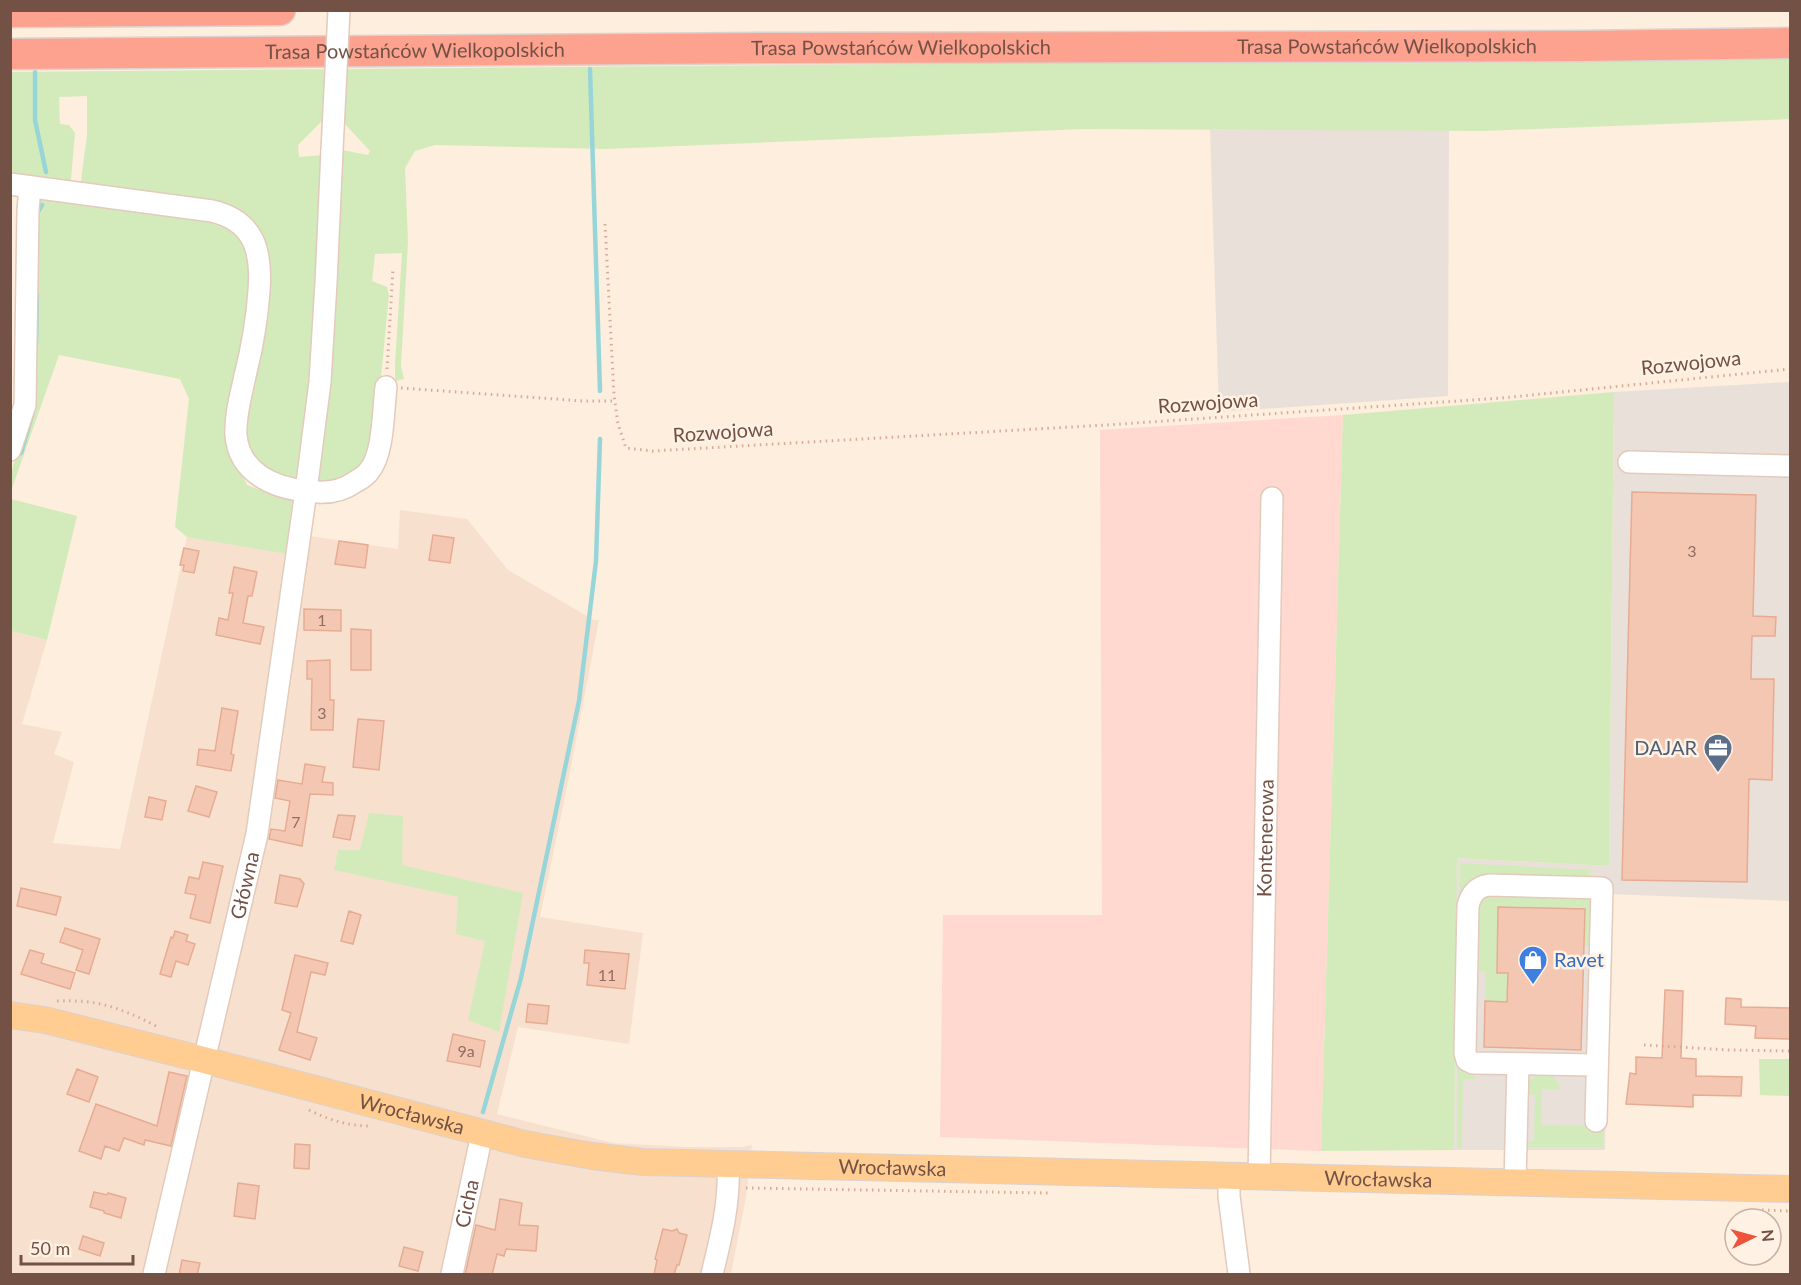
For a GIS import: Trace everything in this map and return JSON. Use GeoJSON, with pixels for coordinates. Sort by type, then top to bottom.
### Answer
{"type":"FeatureCollection","features":[{"type":"Feature","properties":{"kind":"highway","name":"Trasa Powstańców Wielkopolskich"},"geometry":{"type":"LineString","coordinates":[[10,12],[280,10]]}},
{"type":"Feature","properties":{"kind":"highway","name":"Trasa Powstańców Wielkopolskich"},"geometry":{"type":"LineString","coordinates":[[10,54],[1791,43]]}},
{"type":"Feature","properties":{"kind":"main road","name":"Wrocławska"},"geometry":{"type":"LineString","coordinates":[[10,1015],[45,1020],[204,1060],[482,1134],[568,1152],[643,1162],[1791,1189]]}},
{"type":"Feature","properties":{"kind":"street","name":"Główna"},"geometry":{"type":"LineString","coordinates":[[154,1275],[257,834],[320,382],[339,10]]}},
{"type":"Feature","properties":{"kind":"street"},"geometry":{"type":"LineString","coordinates":[[10,450],[25,405],[28,211],[20,186],[212,211],[225,214],[238,222],[251,235],[258,250],[261,272],[256,326],[237,418],[236,436],[246,463],[260,477],[306,491],[332,492],[350,486],[371,470],[380,444],[386,387]]}},
{"type":"Feature","properties":{"kind":"street"},"geometry":{"type":"LineString","coordinates":[[1629,462],[1791,466]]}},
{"type":"Feature","properties":{"kind":"street","name":"Kontenerowa"},"geometry":{"type":"LineString","coordinates":[[1259,1177],[1272,498]]}},
{"type":"Feature","properties":{"kind":"street"},"geometry":{"type":"LineString","coordinates":[[1596,1121],[1602,888],[1481,886],[1470,897],[1468,906],[1465,1053],[1467,1060],[1473,1063],[1597,1065]]}},
{"type":"Feature","properties":{"kind":"street"},"geometry":{"type":"LineString","coordinates":[[1515,1183],[1518,1064]]}},
{"type":"Feature","properties":{"kind":"street","name":"Cicha"},"geometry":{"type":"LineString","coordinates":[[452,1275],[482,1134]]}},
{"type":"Feature","properties":{"kind":"street"},"geometry":{"type":"LineString","coordinates":[[712,1275],[729,1191],[728,1165]]}},
{"type":"Feature","properties":{"kind":"street"},"geometry":{"type":"LineString","coordinates":[[1229,1176],[1229,1196],[1239,1275]]}},
{"type":"Feature","properties":{"kind":"path"},"geometry":{"type":"LineString","coordinates":[[393,268],[386,387],[583,401],[615,401],[606,224]]}},
{"type":"Feature","properties":{"kind":"path","name":"Rozwojowa"},"geometry":{"type":"LineString","coordinates":[[615,401],[618,424],[626,448],[653,451],[1502,398],[1791,369]]}},
{"type":"Feature","properties":{"kind":"path"},"geometry":{"type":"LineString","coordinates":[[1644,1044],[1729,1050],[1791,1051]]}},
{"type":"Feature","properties":{"kind":"shaded area"},"geometry":{"type":"Polygon","coordinates":[[[1210,130],[1449,130],[1448,396],[1219,412],[1210,130]]]}},
{"type":"Feature","properties":{"kind":"shaded area","name":"DAJAR"},"geometry":{"type":"Polygon","coordinates":[[[1790,382],[1790,901],[1609,894],[1605,1150],[1454,1150],[1456,858],[1609,866],[1614,392],[1790,382]]]}},
{"type":"Feature","properties":{"kind":"shaded area"},"geometry":{"type":"Polygon","coordinates":[[[1343,415],[1321,1151],[940,1137],[943,915],[1102,915],[1100,430],[1343,415]]]}},
{"type":"Feature","properties":{"kind":"shaded area"},"geometry":{"type":"Polygon","coordinates":[[[400,510],[467,519],[508,570],[594,620],[599,620],[540,917],[643,933],[629,1044],[518,1027],[497,1114],[613,1143],[686,1147],[752,1145],[746,1197],[731,1274],[11,1274],[10,631],[47,640],[22,724],[62,732],[54,754],[74,762],[53,843],[120,849],[187,537],[232,544],[309,536],[398,549],[400,510]]]}},
{"type":"Feature","properties":{"kind":"green space"},"geometry":{"type":"Polygon","coordinates":[[[1790,56],[1790,119],[1484,131],[1084,129],[607,149],[435,145],[415,151],[405,168],[408,242],[401,366],[404,379],[395,381],[402,253],[375,254],[372,281],[387,287],[389,295],[374,449],[364,468],[340,482],[321,482],[318,478],[342,150],[368,155],[370,151],[343,122],[322,121],[298,145],[299,157],[322,155],[312,375],[299,478],[291,482],[261,465],[250,454],[241,438],[262,321],[242,219],[80,188],[87,135],[87,96],[59,97],[60,124],[69,125],[75,133],[69,185],[11,178],[10,72],[1790,56]]]}},
{"type":"Feature","properties":{"kind":"green space"},"geometry":{"type":"Polygon","coordinates":[[[35,199],[217,218],[245,239],[254,262],[231,452],[247,485],[294,501],[287,554],[187,537],[175,527],[189,399],[180,379],[59,355],[11,491],[11,473],[27,421],[35,199]]]}},
{"type":"Feature","properties":{"kind":"green space"},"geometry":{"type":"Polygon","coordinates":[[[1614,392],[1609,866],[1457,858],[1454,1150],[1321,1151],[1343,415],[1614,392]]]}},
{"type":"Feature","properties":{"kind":"green space"},"geometry":{"type":"Polygon","coordinates":[[[11,499],[77,516],[47,640],[11,631],[11,499]]]}},
{"type":"Feature","properties":{"kind":"green space"},"geometry":{"type":"Polygon","coordinates":[[[369,813],[403,816],[402,865],[523,893],[499,1032],[468,1020],[485,941],[456,934],[458,897],[334,870],[338,850],[360,850],[369,813]]]}},
{"type":"Feature","properties":{"kind":"green space"},"geometry":{"type":"Polygon","coordinates":[[[1460,863],[1592,870],[1587,877],[1579,880],[1476,880],[1466,1068],[1475,1079],[1463,1079],[1462,1148],[1457,1148],[1460,863]]]}},
{"type":"Feature","properties":{"kind":"green space"},"geometry":{"type":"Polygon","coordinates":[[[1485,894],[1591,897],[1595,946],[1584,946],[1498,907],[1497,972],[1508,973],[1507,1002],[1485,1001],[1485,971],[1475,971],[1479,904],[1485,894]]]}},
{"type":"Feature","properties":{"kind":"green space"},"geometry":{"type":"Polygon","coordinates":[[[1759,1059],[1790,1059],[1790,1096],[1760,1095],[1759,1059]]]}},
{"type":"Feature","properties":{"kind":"green space"},"geometry":{"type":"Polygon","coordinates":[[[1539,1074],[1551,1074],[1559,1084],[1559,1090],[1542,1089],[1541,1125],[1604,1126],[1603,1147],[1523,1147],[1523,1141],[1534,1141],[1535,1095],[1524,1094],[1531,1079],[1539,1074]]]}},
{"type":"Feature","properties":{"kind":"building"},"geometry":{"type":"Polygon","coordinates":[[[1632,492],[1756,495],[1753,616],[1776,617],[1775,636],[1752,636],[1751,679],[1774,679],[1772,780],[1749,779],[1747,882],[1622,880],[1632,492]]]}},
{"type":"Feature","properties":{"kind":"building"},"geometry":{"type":"Polygon","coordinates":[[[433,535],[454,538],[450,563],[429,560],[433,535]]]}},
{"type":"Feature","properties":{"kind":"building"},"geometry":{"type":"Polygon","coordinates":[[[339,541],[368,545],[365,568],[335,564],[339,541]]]}},
{"type":"Feature","properties":{"kind":"building"},"geometry":{"type":"Polygon","coordinates":[[[184,548],[199,551],[194,573],[183,571],[184,565],[180,565],[184,548]]]}},
{"type":"Feature","properties":{"kind":"building"},"geometry":{"type":"Polygon","coordinates":[[[234,567],[257,572],[252,596],[248,596],[243,623],[264,627],[260,644],[216,635],[219,618],[228,620],[233,593],[229,593],[234,567]]]}},
{"type":"Feature","properties":{"kind":"building"},"geometry":{"type":"Polygon","coordinates":[[[304,609],[341,610],[341,631],[304,630],[304,609]]]}},
{"type":"Feature","properties":{"kind":"building"},"geometry":{"type":"Polygon","coordinates":[[[351,629],[371,630],[371,670],[351,670],[351,629]]]}},
{"type":"Feature","properties":{"kind":"building"},"geometry":{"type":"Polygon","coordinates":[[[330,660],[330,700],[334,700],[333,730],[311,730],[312,679],[307,679],[307,661],[330,660]]]}},
{"type":"Feature","properties":{"kind":"building"},"geometry":{"type":"Polygon","coordinates":[[[222,708],[238,711],[231,754],[234,755],[231,771],[197,765],[199,749],[215,751],[222,708]]]}},
{"type":"Feature","properties":{"kind":"building"},"geometry":{"type":"Polygon","coordinates":[[[358,719],[384,721],[379,770],[353,767],[358,719]]]}},
{"type":"Feature","properties":{"kind":"building"},"geometry":{"type":"Polygon","coordinates":[[[305,764],[325,767],[322,782],[333,783],[333,795],[310,794],[302,846],[269,839],[271,829],[285,831],[290,801],[275,798],[278,780],[302,784],[305,764]]]}},
{"type":"Feature","properties":{"kind":"building"},"geometry":{"type":"Polygon","coordinates":[[[196,786],[217,792],[209,817],[188,811],[196,786]]]}},
{"type":"Feature","properties":{"kind":"building"},"geometry":{"type":"Polygon","coordinates":[[[149,797],[166,801],[162,820],[145,817],[149,797]]]}},
{"type":"Feature","properties":{"kind":"building"},"geometry":{"type":"Polygon","coordinates":[[[338,815],[355,816],[350,840],[333,837],[338,815]]]}},
{"type":"Feature","properties":{"kind":"building"},"geometry":{"type":"Polygon","coordinates":[[[203,862],[223,866],[210,923],[190,918],[196,895],[185,893],[189,877],[199,879],[203,862]]]}},
{"type":"Feature","properties":{"kind":"building"},"geometry":{"type":"Polygon","coordinates":[[[280,875],[300,879],[304,884],[297,907],[275,903],[280,875]]]}},
{"type":"Feature","properties":{"kind":"building"},"geometry":{"type":"Polygon","coordinates":[[[21,888],[61,897],[56,915],[17,906],[21,888]]]}},
{"type":"Feature","properties":{"kind":"building"},"geometry":{"type":"Polygon","coordinates":[[[1498,907],[1585,909],[1581,1050],[1484,1047],[1485,1001],[1507,1002],[1508,973],[1497,973],[1498,907]]]}},
{"type":"Feature","properties":{"kind":"building"},"geometry":{"type":"Polygon","coordinates":[[[349,911],[361,915],[353,944],[341,941],[349,911]]]}},
{"type":"Feature","properties":{"kind":"building"},"geometry":{"type":"Polygon","coordinates":[[[65,928],[100,939],[89,974],[76,970],[83,950],[60,942],[65,928]]]}},
{"type":"Feature","properties":{"kind":"building"},"geometry":{"type":"Polygon","coordinates":[[[175,931],[188,935],[186,941],[195,944],[188,965],[176,961],[171,977],[160,974],[171,937],[173,938],[175,931]]]}},
{"type":"Feature","properties":{"kind":"building"},"geometry":{"type":"Polygon","coordinates":[[[30,950],[44,954],[41,963],[75,973],[70,989],[21,974],[30,950]]]}},
{"type":"Feature","properties":{"kind":"building"},"geometry":{"type":"Polygon","coordinates":[[[585,950],[629,954],[625,989],[587,985],[589,963],[584,963],[585,950]]]}},
{"type":"Feature","properties":{"kind":"building"},"geometry":{"type":"Polygon","coordinates":[[[295,955],[328,963],[325,975],[311,972],[297,1032],[317,1038],[310,1060],[279,1050],[291,1013],[282,1010],[295,955]]]}},
{"type":"Feature","properties":{"kind":"building"},"geometry":{"type":"Polygon","coordinates":[[[1665,990],[1683,991],[1681,1058],[1696,1059],[1696,1076],[1742,1077],[1741,1096],[1693,1095],[1693,1107],[1626,1104],[1630,1073],[1636,1074],[1636,1057],[1662,1058],[1665,990]]]}},
{"type":"Feature","properties":{"kind":"building"},"geometry":{"type":"Polygon","coordinates":[[[1726,998],[1741,999],[1741,1007],[1791,1008],[1791,1039],[1755,1038],[1756,1026],[1725,1024],[1726,998]]]}},
{"type":"Feature","properties":{"kind":"building"},"geometry":{"type":"Polygon","coordinates":[[[528,1004],[549,1006],[547,1024],[526,1022],[528,1004]]]}},
{"type":"Feature","properties":{"kind":"building"},"geometry":{"type":"Polygon","coordinates":[[[453,1034],[485,1041],[480,1067],[447,1061],[453,1034]]]}},
{"type":"Feature","properties":{"kind":"building"},"geometry":{"type":"Polygon","coordinates":[[[77,1069],[98,1077],[89,1102],[67,1094],[77,1069]]]}},
{"type":"Feature","properties":{"kind":"building"},"geometry":{"type":"Polygon","coordinates":[[[169,1072],[187,1076],[171,1146],[145,1140],[144,1145],[124,1138],[119,1151],[105,1146],[101,1159],[79,1151],[96,1104],[157,1126],[169,1072]]]}},
{"type":"Feature","properties":{"kind":"building"},"geometry":{"type":"Polygon","coordinates":[[[295,1144],[310,1145],[309,1169],[294,1168],[295,1144]]]}},
{"type":"Feature","properties":{"kind":"building"},"geometry":{"type":"Polygon","coordinates":[[[238,1183],[259,1186],[255,1219],[234,1216],[238,1183]]]}},
{"type":"Feature","properties":{"kind":"building"},"geometry":{"type":"Polygon","coordinates":[[[94,1192],[126,1198],[121,1218],[90,1207],[94,1192]]]}},
{"type":"Feature","properties":{"kind":"building"},"geometry":{"type":"Polygon","coordinates":[[[500,1199],[522,1203],[519,1225],[538,1226],[536,1251],[506,1249],[504,1256],[497,1254],[492,1275],[465,1275],[476,1225],[495,1230],[500,1199]]]}},
{"type":"Feature","properties":{"kind":"building"},"geometry":{"type":"Polygon","coordinates":[[[663,1229],[672,1231],[677,1229],[679,1233],[687,1235],[674,1275],[654,1275],[657,1260],[655,1259],[663,1229]]]}},
{"type":"Feature","properties":{"kind":"building"},"geometry":{"type":"Polygon","coordinates":[[[83,1236],[104,1243],[100,1256],[79,1249],[83,1236]]]}},
{"type":"Feature","properties":{"kind":"building"},"geometry":{"type":"Polygon","coordinates":[[[404,1247],[423,1252],[418,1271],[399,1266],[404,1247]]]}},
{"type":"Feature","properties":{"kind":"building"},"geometry":{"type":"Polygon","coordinates":[[[182,1260],[200,1263],[197,1275],[179,1275],[182,1260]]]}},
{"type":"Feature","properties":{"kind":"waterway"},"geometry":{"type":"LineString","coordinates":[[590,69],[600,391]]}},
{"type":"Feature","properties":{"kind":"waterway"},"geometry":{"type":"LineString","coordinates":[[35,72],[35,120],[46,172]]}},
{"type":"Feature","properties":{"kind":"waterway"},"geometry":{"type":"LineString","coordinates":[[36,215],[42,205]]}},
{"type":"Feature","properties":{"kind":"waterway"},"geometry":{"type":"LineString","coordinates":[[36,344],[37,295]]}},
{"type":"Feature","properties":{"kind":"waterway"},"geometry":{"type":"LineString","coordinates":[[21,453],[32,415]]}},
{"type":"Feature","properties":{"kind":"waterway"},"geometry":{"type":"LineString","coordinates":[[483,1112],[521,978],[579,701],[596,561],[600,439]]}},
{"type":"Feature","properties":{"kind":"place","name":"DAJAR"},"geometry":{"type":"Point","coordinates":[1718,774]}},
{"type":"Feature","properties":{"kind":"place","name":"Ravet"},"geometry":{"type":"Point","coordinates":[1533,986]}}]}
